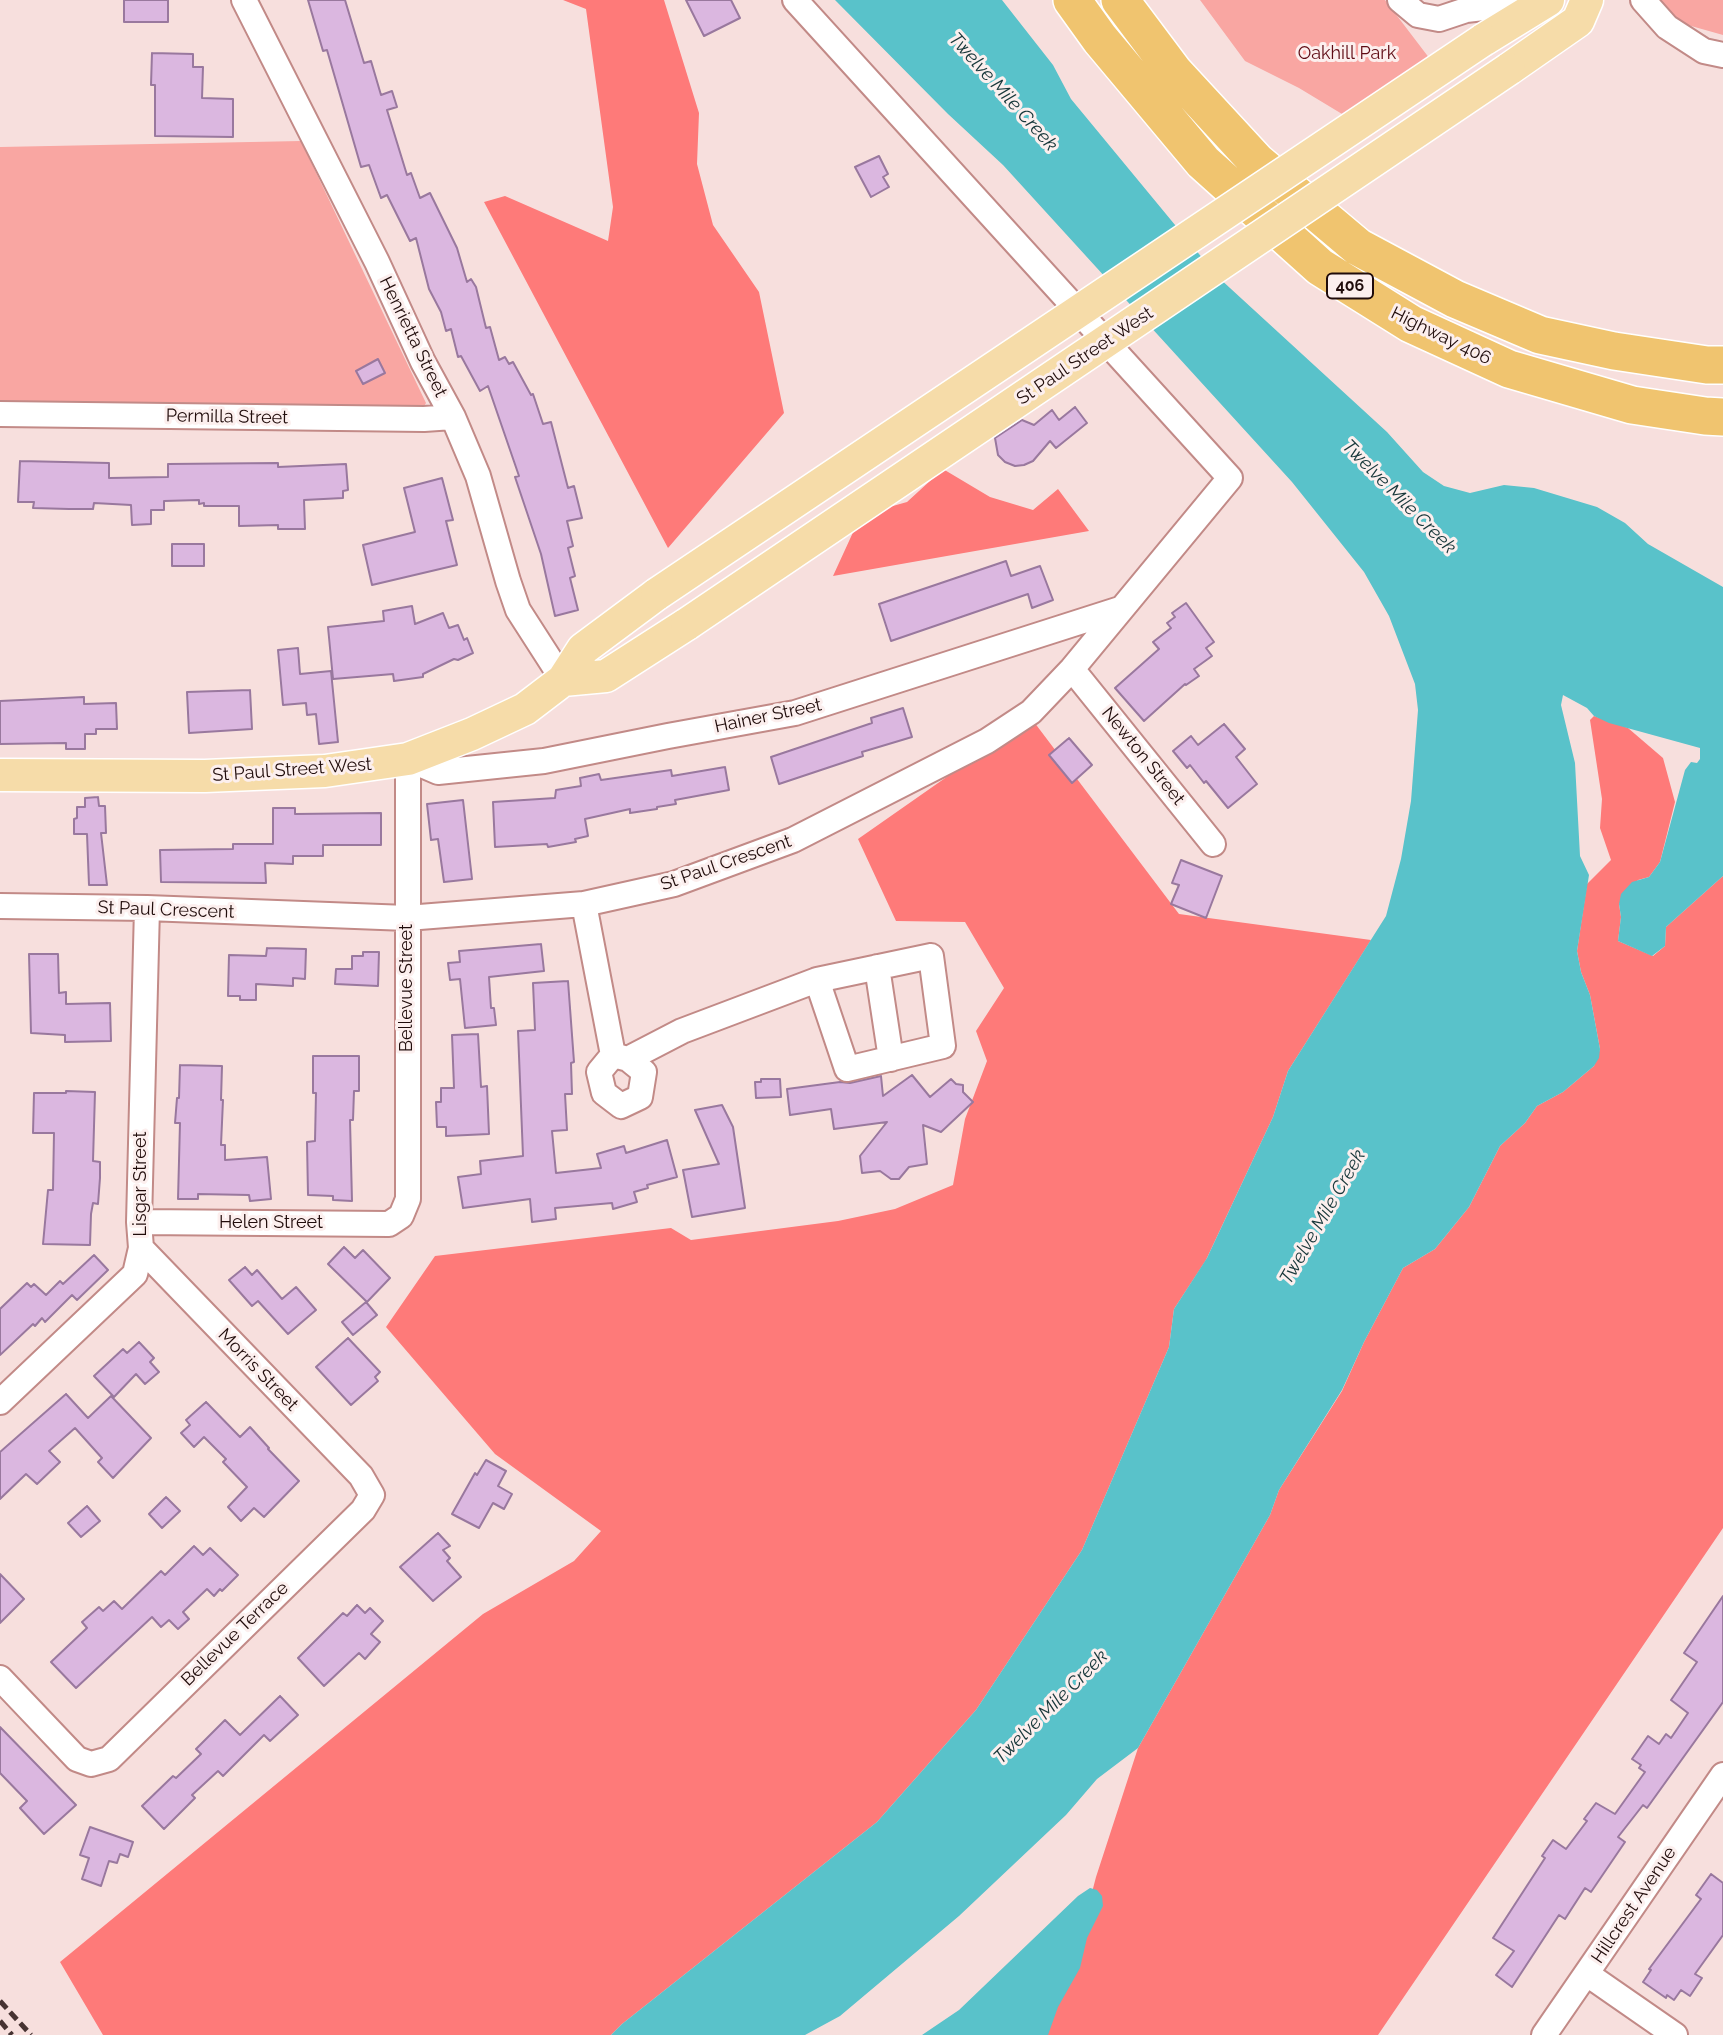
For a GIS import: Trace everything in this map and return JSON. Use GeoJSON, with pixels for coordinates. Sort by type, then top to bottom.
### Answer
{"type":"FeatureCollection","features":[{"type":"Feature","properties":{"kind":"highway","name":"Highway 406"},"geometry":{"type":"LineString","coordinates":[[1072,0],[1100,39],[1203,162],[1320,267],[1411,324],[1509,369],[1632,405],[1723,417]]}},
{"type":"Feature","properties":{"kind":"highway","name":"406"},"geometry":{"type":"LineString","coordinates":[[1120,0],[1174,72],[1257,162],[1359,247],[1455,299],[1539,335],[1614,351],[1723,365]]}},
{"type":"Feature","properties":{"kind":"main road","name":"St Paul Street West"},"geometry":{"type":"LineString","coordinates":[[563,680],[606,676],[687,624],[1509,69],[1578,21],[1587,0]]}},
{"type":"Feature","properties":{"kind":"main road","name":"St Paul Street West"},"geometry":{"type":"LineString","coordinates":[[0,775],[205,776],[325,771],[408,759],[472,734],[525,709],[563,680],[583,649],[657,594],[1483,40],[1545,2]]}},
{"type":"Feature","properties":{"kind":"street","name":"Henrietta Street"},"geometry":{"type":"LineString","coordinates":[[244,0],[377,262],[423,362],[453,417],[478,476],[518,610],[563,680]]}},
{"type":"Feature","properties":{"kind":"street","name":"St Paul Crescent"},"geometry":{"type":"LineString","coordinates":[[0,906],[147,908],[407,918],[584,904],[674,884],[793,840],[987,741],[1031,712],[1072,669],[1230,478],[794,0]]}},
{"type":"Feature","properties":{"kind":"street"},"geometry":{"type":"LineString","coordinates":[[1401,0],[1418,15],[1439,19],[1466,10],[1545,2]]}},
{"type":"Feature","properties":{"kind":"street"},"geometry":{"type":"LineString","coordinates":[[1643,0],[1667,27],[1704,51],[1723,55]]}},
{"type":"Feature","properties":{"kind":"street","name":"Permilla Street"},"geometry":{"type":"LineString","coordinates":[[0,414],[424,419],[453,417]]}},
{"type":"Feature","properties":{"kind":"street","name":"Hainer Street"},"geometry":{"type":"LineString","coordinates":[[408,759],[438,772],[544,761],[795,713],[1120,609]]}},
{"type":"Feature","properties":{"kind":"street","name":"Newton Street"},"geometry":{"type":"LineString","coordinates":[[1072,669],[1213,844]]}},
{"type":"Feature","properties":{"kind":"street","name":"Bellevue Street"},"geometry":{"type":"LineString","coordinates":[[401,1216],[408,1199],[408,759]]}},
{"type":"Feature","properties":{"kind":"street"},"geometry":{"type":"LineString","coordinates":[[584,904],[620,1057],[817,980],[931,956],[943,1046],[847,1069],[817,980]]}},
{"type":"Feature","properties":{"kind":"street","name":"Lisgar Street"},"geometry":{"type":"LineString","coordinates":[[0,1402],[135,1274],[141,1248],[139,1222],[147,908]]}},
{"type":"Feature","properties":{"kind":"street"},"geometry":{"type":"LineString","coordinates":[[877,967],[891,1059]]}},
{"type":"Feature","properties":{"kind":"street","name":"Helen Street"},"geometry":{"type":"LineString","coordinates":[[139,1222],[389,1224],[401,1216]]}},
{"type":"Feature","properties":{"kind":"street","name":"Morris Street"},"geometry":{"type":"LineString","coordinates":[[141,1248],[361,1476],[372,1495]]}},
{"type":"Feature","properties":{"kind":"street","name":"Bellevue Terrace"},"geometry":{"type":"LineString","coordinates":[[0,1678],[77,1759],[91,1763],[109,1759],[363,1510],[372,1495]]}},
{"type":"Feature","properties":{"kind":"street","name":"Hillcrest Avenue"},"geometry":{"type":"LineString","coordinates":[[1544,2035],[1723,1775]]}},
{"type":"Feature","properties":{"kind":"street"},"geometry":{"type":"LineString","coordinates":[[1587,1974],[1675,2035]]}},
{"type":"Feature","properties":{"kind":"green space","name":"Oakhill Park"},"geometry":{"type":"Polygon","coordinates":[[[1200,0],[1385,0],[1433,63],[1347,117],[1299,88],[1245,61],[1200,0]]]}},
{"type":"Feature","properties":{"kind":"green space"},"geometry":{"type":"Polygon","coordinates":[[[1658,0],[1723,0],[1723,35],[1677,22],[1658,0]]]}},
{"type":"Feature","properties":{"kind":"green space"},"geometry":{"type":"Polygon","coordinates":[[[301,141],[426,403],[421,411],[0,405],[0,147],[301,141]]]}},
{"type":"Feature","properties":{"kind":"shaded area"},"geometry":{"type":"Polygon","coordinates":[[[563,0],[664,0],[699,113],[697,164],[713,225],[759,292],[784,413],[668,548],[484,202],[505,196],[608,241],[613,207],[586,9],[563,0]]]}},
{"type":"Feature","properties":{"kind":"shaded area"},"geometry":{"type":"Polygon","coordinates":[[[943,469],[990,497],[1033,510],[1058,489],[1089,531],[833,576],[861,515],[907,502],[943,469]]]}},
{"type":"Feature","properties":{"kind":"shaded area"},"geometry":{"type":"Polygon","coordinates":[[[1594,716],[1628,728],[1663,758],[1675,802],[1660,862],[1649,877],[1638,880],[1619,904],[1621,917],[1618,941],[1653,956],[1665,946],[1666,927],[1723,876],[1723,1528],[1378,2035],[1040,2035],[1070,1977],[1096,1877],[1138,1748],[1270,1515],[1279,1490],[1342,1391],[1403,1268],[1435,1249],[1469,1207],[1500,1146],[1525,1123],[1537,1106],[1563,1092],[1594,1066],[1600,1049],[1590,995],[1581,972],[1577,951],[1587,884],[1611,860],[1600,828],[1602,799],[1590,720],[1594,716]]]}},
{"type":"Feature","properties":{"kind":"shaded area"},"geometry":{"type":"Polygon","coordinates":[[[1031,718],[1179,914],[1371,940],[1288,1071],[1273,1117],[1206,1260],[1174,1309],[1169,1347],[1082,1550],[976,1710],[877,1822],[611,2035],[103,2035],[60,1962],[483,1614],[574,1561],[601,1531],[495,1454],[386,1327],[435,1256],[671,1228],[691,1240],[838,1221],[895,1209],[953,1185],[965,1119],[987,1061],[976,1031],[1004,988],[965,922],[896,921],[858,839],[1031,718]]]}},
{"type":"Feature","properties":{"kind":"water","name":"Twelve Mile Creek"},"geometry":{"type":"Polygon","coordinates":[[[835,0],[1002,0],[1053,65],[1071,99],[1218,277],[1387,432],[1423,472],[1444,486],[1470,493],[1504,485],[1534,488],[1597,507],[1625,523],[1648,544],[1723,587],[1723,876],[1666,927],[1665,946],[1652,956],[1618,941],[1621,894],[1632,882],[1649,877],[1660,862],[1685,770],[1691,762],[1697,763],[1700,759],[1700,748],[1609,723],[1563,695],[1561,705],[1575,763],[1580,856],[1589,875],[1577,951],[1581,972],[1590,995],[1600,1049],[1599,1058],[1594,1066],[1563,1092],[1537,1106],[1525,1123],[1500,1146],[1469,1207],[1435,1249],[1403,1268],[1342,1390],[1279,1490],[1270,1515],[1138,1748],[1097,1779],[1066,1815],[959,1916],[840,2016],[805,2035],[611,2035],[877,1822],[976,1710],[1082,1550],[1169,1347],[1174,1309],[1207,1258],[1273,1117],[1288,1071],[1386,916],[1401,859],[1411,801],[1418,710],[1415,684],[1389,616],[1364,572],[1292,482],[1003,165],[948,114],[835,0]]]}},
{"type":"Feature","properties":{"kind":"water"},"geometry":{"type":"Polygon","coordinates":[[[1090,1888],[1097,1890],[1102,1896],[1103,1906],[1087,1938],[1080,1968],[1058,2007],[1048,2035],[922,2035],[959,2010],[1078,1896],[1090,1888]]]}},
{"type":"Feature","properties":{"kind":"building"},"geometry":{"type":"Polygon","coordinates":[[[124,0],[168,0],[168,22],[124,22],[124,0]]]}},
{"type":"Feature","properties":{"kind":"building"},"geometry":{"type":"Polygon","coordinates":[[[308,0],[345,0],[364,63],[371,61],[381,95],[392,91],[397,107],[387,110],[407,175],[411,173],[420,198],[430,193],[457,248],[467,282],[471,279],[476,287],[486,328],[490,327],[499,360],[505,357],[509,364],[513,362],[531,395],[533,394],[543,424],[551,422],[568,488],[574,486],[582,518],[567,521],[573,546],[568,548],[575,576],[570,578],[578,610],[555,616],[541,554],[515,477],[519,476],[488,386],[480,391],[461,356],[458,357],[451,329],[446,331],[441,312],[429,289],[416,238],[410,241],[387,195],[381,198],[369,165],[361,167],[327,50],[323,51],[308,0]]]}},
{"type":"Feature","properties":{"kind":"building"},"geometry":{"type":"Polygon","coordinates":[[[686,0],[731,0],[740,18],[704,36],[686,0]]]}},
{"type":"Feature","properties":{"kind":"building"},"geometry":{"type":"Polygon","coordinates":[[[152,53],[193,54],[193,67],[203,67],[202,98],[233,99],[233,137],[155,136],[155,85],[151,85],[152,53]]]}},
{"type":"Feature","properties":{"kind":"building"},"geometry":{"type":"Polygon","coordinates":[[[879,156],[888,174],[883,177],[889,187],[871,197],[855,167],[879,156]]]}},
{"type":"Feature","properties":{"kind":"building"},"geometry":{"type":"Polygon","coordinates":[[[378,359],[385,373],[363,384],[356,371],[378,359]]]}},
{"type":"Feature","properties":{"kind":"building"},"geometry":{"type":"Polygon","coordinates":[[[1075,407],[1087,423],[1056,448],[1050,441],[1033,461],[1024,465],[1015,466],[998,455],[995,438],[1022,420],[1034,425],[1052,410],[1059,420],[1075,407]]]}},
{"type":"Feature","properties":{"kind":"building"},"geometry":{"type":"Polygon","coordinates":[[[20,461],[109,463],[109,478],[168,477],[168,464],[278,463],[278,467],[346,464],[348,490],[343,491],[343,498],[304,500],[305,529],[278,529],[278,525],[239,526],[239,506],[204,506],[204,503],[199,504],[199,500],[164,501],[164,510],[151,510],[151,524],[132,525],[131,505],[94,503],[93,509],[69,509],[33,508],[34,502],[18,502],[20,461]]]}},
{"type":"Feature","properties":{"kind":"building"},"geometry":{"type":"Polygon","coordinates":[[[442,478],[453,520],[446,521],[457,565],[372,585],[363,545],[415,532],[404,488],[442,478]]]}},
{"type":"Feature","properties":{"kind":"building"},"geometry":{"type":"Polygon","coordinates":[[[172,544],[204,544],[204,566],[172,566],[172,544]]]}},
{"type":"Feature","properties":{"kind":"building"},"geometry":{"type":"Polygon","coordinates":[[[1006,561],[1011,576],[1040,566],[1053,600],[1032,608],[1028,594],[891,641],[879,604],[1006,561]]]}},
{"type":"Feature","properties":{"kind":"building"},"geometry":{"type":"Polygon","coordinates":[[[1186,603],[1214,642],[1206,648],[1212,656],[1194,669],[1199,676],[1185,684],[1144,721],[1115,688],[1159,649],[1153,642],[1171,628],[1167,623],[1175,617],[1172,613],[1186,603]]]}},
{"type":"Feature","properties":{"kind":"building"},"geometry":{"type":"Polygon","coordinates":[[[412,606],[415,624],[443,613],[449,628],[458,625],[473,653],[458,660],[454,659],[423,674],[423,677],[394,681],[393,674],[333,679],[328,627],[384,621],[383,611],[412,606]]]}},
{"type":"Feature","properties":{"kind":"building"},"geometry":{"type":"Polygon","coordinates":[[[298,648],[300,674],[331,671],[338,742],[319,744],[316,714],[307,715],[306,703],[283,705],[278,650],[298,648]]]}},
{"type":"Feature","properties":{"kind":"building"},"geometry":{"type":"Polygon","coordinates":[[[250,690],[252,729],[189,733],[187,692],[250,690]]]}},
{"type":"Feature","properties":{"kind":"building"},"geometry":{"type":"Polygon","coordinates":[[[84,697],[84,704],[116,703],[117,729],[96,729],[96,734],[85,734],[85,749],[66,749],[66,743],[0,744],[0,701],[84,697]]]}},
{"type":"Feature","properties":{"kind":"building"},"geometry":{"type":"Polygon","coordinates":[[[903,708],[912,737],[862,752],[863,756],[779,784],[771,757],[872,723],[871,718],[903,708]]]}},
{"type":"Feature","properties":{"kind":"building"},"geometry":{"type":"Polygon","coordinates":[[[1224,724],[1245,749],[1236,757],[1257,784],[1228,808],[1206,781],[1204,783],[1190,765],[1187,768],[1173,751],[1191,736],[1198,745],[1224,724]]]}},
{"type":"Feature","properties":{"kind":"building"},"geometry":{"type":"Polygon","coordinates":[[[1069,738],[1092,765],[1072,783],[1049,755],[1069,738]]]}},
{"type":"Feature","properties":{"kind":"building"},"geometry":{"type":"Polygon","coordinates":[[[725,767],[729,790],[675,800],[676,804],[657,809],[630,813],[630,809],[585,819],[588,836],[575,839],[576,842],[548,847],[547,844],[495,847],[493,802],[555,798],[556,790],[581,786],[580,778],[599,774],[601,780],[671,770],[672,776],[725,767]]]}},
{"type":"Feature","properties":{"kind":"building"},"geometry":{"type":"Polygon","coordinates":[[[98,797],[99,806],[105,806],[106,833],[101,833],[107,885],[89,885],[87,834],[74,834],[74,819],[77,818],[77,807],[85,807],[85,798],[98,797]]]}},
{"type":"Feature","properties":{"kind":"building"},"geometry":{"type":"Polygon","coordinates":[[[463,800],[472,879],[444,882],[438,839],[431,840],[427,804],[463,800]]]}},
{"type":"Feature","properties":{"kind":"building"},"geometry":{"type":"Polygon","coordinates":[[[273,808],[295,808],[295,814],[381,813],[381,845],[323,845],[323,856],[293,856],[293,864],[265,863],[266,883],[161,882],[160,850],[233,849],[233,844],[273,844],[273,808]]]}},
{"type":"Feature","properties":{"kind":"building"},"geometry":{"type":"Polygon","coordinates":[[[1181,860],[1222,876],[1206,918],[1171,904],[1179,885],[1172,883],[1181,860]]]}},
{"type":"Feature","properties":{"kind":"building"},"geometry":{"type":"Polygon","coordinates":[[[541,944],[544,971],[489,977],[491,1008],[494,1008],[496,1025],[465,1028],[460,979],[450,980],[448,963],[460,962],[459,951],[541,944]]]}},
{"type":"Feature","properties":{"kind":"building"},"geometry":{"type":"Polygon","coordinates":[[[267,948],[306,949],[305,979],[293,978],[293,986],[256,984],[256,1000],[240,1000],[240,996],[228,996],[229,955],[266,956],[267,948]]]}},
{"type":"Feature","properties":{"kind":"building"},"geometry":{"type":"Polygon","coordinates":[[[363,952],[379,952],[378,986],[335,984],[336,969],[352,969],[352,956],[363,956],[363,952]]]}},
{"type":"Feature","properties":{"kind":"building"},"geometry":{"type":"Polygon","coordinates":[[[29,954],[58,954],[59,993],[66,992],[66,1004],[110,1003],[111,1041],[65,1042],[65,1035],[31,1033],[29,954]]]}},
{"type":"Feature","properties":{"kind":"building"},"geometry":{"type":"Polygon","coordinates":[[[568,981],[574,1062],[571,1063],[572,1094],[565,1094],[567,1130],[552,1131],[556,1173],[601,1168],[597,1154],[624,1146],[626,1153],[667,1140],[677,1177],[647,1185],[648,1188],[634,1192],[637,1202],[613,1209],[612,1203],[555,1208],[556,1219],[532,1222],[530,1199],[463,1208],[458,1177],[481,1174],[480,1161],[523,1156],[518,1031],[535,1030],[533,983],[568,981]]]}},
{"type":"Feature","properties":{"kind":"building"},"geometry":{"type":"Polygon","coordinates":[[[478,1034],[481,1087],[487,1086],[489,1134],[446,1136],[446,1127],[437,1127],[436,1102],[441,1102],[441,1088],[454,1088],[452,1035],[478,1034]]]}},
{"type":"Feature","properties":{"kind":"building"},"geometry":{"type":"Polygon","coordinates":[[[313,1056],[359,1056],[359,1091],[354,1091],[353,1120],[350,1120],[352,1201],[333,1200],[333,1196],[308,1195],[307,1142],[315,1141],[316,1093],[313,1093],[313,1056]]]}},
{"type":"Feature","properties":{"kind":"building"},"geometry":{"type":"Polygon","coordinates":[[[180,1065],[222,1066],[221,1145],[225,1145],[225,1160],[267,1157],[271,1199],[250,1201],[249,1195],[198,1194],[198,1199],[178,1199],[180,1123],[175,1123],[180,1065]]]}},
{"type":"Feature","properties":{"kind":"building"},"geometry":{"type":"Polygon","coordinates":[[[912,1075],[930,1097],[951,1079],[956,1084],[963,1085],[963,1092],[973,1102],[941,1132],[923,1125],[927,1164],[909,1167],[899,1179],[891,1179],[880,1171],[862,1173],[860,1156],[887,1122],[834,1129],[831,1109],[790,1115],[787,1089],[850,1083],[881,1076],[883,1096],[912,1075]]]}},
{"type":"Feature","properties":{"kind":"building"},"geometry":{"type":"Polygon","coordinates":[[[761,1079],[780,1079],[781,1097],[756,1098],[755,1082],[761,1082],[761,1079]]]}},
{"type":"Feature","properties":{"kind":"building"},"geometry":{"type":"Polygon","coordinates":[[[95,1092],[93,1161],[100,1162],[100,1178],[98,1204],[93,1203],[91,1214],[90,1245],[43,1244],[48,1190],[53,1190],[54,1133],[33,1133],[34,1093],[95,1092]]]}},
{"type":"Feature","properties":{"kind":"building"},"geometry":{"type":"Polygon","coordinates":[[[722,1105],[733,1127],[745,1208],[692,1217],[683,1170],[719,1164],[695,1110],[722,1105]]]}},
{"type":"Feature","properties":{"kind":"building"},"geometry":{"type":"Polygon","coordinates":[[[344,1247],[355,1258],[363,1250],[390,1278],[367,1302],[328,1264],[344,1247]]]}},
{"type":"Feature","properties":{"kind":"building"},"geometry":{"type":"Polygon","coordinates":[[[94,1255],[108,1270],[77,1300],[72,1295],[45,1322],[42,1318],[35,1326],[33,1324],[0,1355],[0,1309],[27,1283],[31,1287],[34,1284],[46,1295],[60,1281],[63,1284],[94,1255]]]}},
{"type":"Feature","properties":{"kind":"building"},"geometry":{"type":"Polygon","coordinates":[[[245,1267],[252,1275],[257,1270],[282,1299],[296,1287],[316,1310],[288,1334],[258,1301],[252,1306],[229,1280],[245,1267]]]}},
{"type":"Feature","properties":{"kind":"building"},"geometry":{"type":"Polygon","coordinates":[[[366,1302],[377,1315],[353,1335],[342,1322],[366,1302]]]}},
{"type":"Feature","properties":{"kind":"building"},"geometry":{"type":"Polygon","coordinates":[[[348,1338],[380,1372],[375,1377],[378,1381],[351,1405],[316,1367],[348,1338]]]}},
{"type":"Feature","properties":{"kind":"building"},"geometry":{"type":"Polygon","coordinates":[[[139,1342],[154,1358],[150,1362],[159,1372],[145,1384],[136,1374],[114,1397],[94,1376],[123,1349],[127,1353],[139,1342]]]}},
{"type":"Feature","properties":{"kind":"building"},"geometry":{"type":"Polygon","coordinates":[[[66,1394],[88,1418],[111,1396],[151,1438],[113,1478],[98,1462],[102,1458],[75,1428],[49,1451],[60,1462],[37,1484],[26,1474],[0,1499],[0,1452],[66,1394]]]}},
{"type":"Feature","properties":{"kind":"building"},"geometry":{"type":"Polygon","coordinates":[[[206,1402],[240,1437],[250,1427],[299,1481],[264,1517],[254,1508],[241,1521],[228,1507],[247,1487],[223,1462],[226,1459],[204,1437],[194,1447],[181,1433],[190,1425],[186,1420],[206,1402]]]}},
{"type":"Feature","properties":{"kind":"building"},"geometry":{"type":"Polygon","coordinates":[[[486,1460],[506,1471],[498,1486],[512,1494],[504,1509],[493,1503],[479,1528],[452,1514],[475,1473],[477,1475],[486,1460]]]}},
{"type":"Feature","properties":{"kind":"building"},"geometry":{"type":"Polygon","coordinates":[[[166,1497],[180,1511],[162,1528],[149,1514],[166,1497]]]}},
{"type":"Feature","properties":{"kind":"building"},"geometry":{"type":"Polygon","coordinates":[[[87,1506],[100,1521],[81,1537],[68,1523],[87,1506]]]}},
{"type":"Feature","properties":{"kind":"building"},"geometry":{"type":"Polygon","coordinates":[[[438,1533],[450,1546],[443,1550],[450,1558],[447,1561],[461,1577],[433,1601],[400,1567],[438,1533]]]}},
{"type":"Feature","properties":{"kind":"building"},"geometry":{"type":"Polygon","coordinates":[[[194,1546],[203,1555],[210,1548],[238,1575],[214,1596],[207,1589],[183,1612],[189,1619],[178,1629],[169,1620],[161,1627],[152,1617],[76,1688],[51,1662],[87,1628],[82,1622],[99,1607],[103,1611],[114,1601],[122,1609],[161,1571],[165,1575],[194,1546]]]}},
{"type":"Feature","properties":{"kind":"building"},"geometry":{"type":"Polygon","coordinates":[[[0,1574],[24,1599],[0,1623],[0,1574]]]}},
{"type":"Feature","properties":{"kind":"building"},"geometry":{"type":"Polygon","coordinates":[[[1723,1596],[1723,1702],[1647,1808],[1643,1805],[1618,1837],[1625,1842],[1591,1892],[1585,1888],[1565,1919],[1559,1915],[1512,1987],[1496,1975],[1514,1951],[1493,1938],[1545,1858],[1542,1856],[1553,1840],[1566,1849],[1587,1821],[1584,1819],[1596,1803],[1615,1814],[1645,1772],[1639,1768],[1641,1765],[1632,1759],[1648,1736],[1659,1744],[1666,1734],[1671,1738],[1688,1713],[1671,1700],[1697,1662],[1684,1653],[1723,1596]]]}},
{"type":"Feature","properties":{"kind":"building"},"geometry":{"type":"Polygon","coordinates":[[[357,1605],[365,1613],[370,1608],[383,1621],[371,1634],[380,1642],[365,1659],[359,1653],[324,1686],[298,1658],[343,1613],[347,1616],[357,1605]]]}},
{"type":"Feature","properties":{"kind":"building"},"geometry":{"type":"Polygon","coordinates":[[[280,1696],[298,1715],[270,1741],[264,1735],[223,1776],[218,1771],[192,1795],[195,1798],[164,1829],[142,1806],[201,1754],[196,1749],[225,1720],[240,1735],[280,1696]]]}},
{"type":"Feature","properties":{"kind":"building"},"geometry":{"type":"Polygon","coordinates":[[[0,1727],[76,1805],[44,1834],[20,1808],[27,1801],[0,1773],[0,1727]]]}},
{"type":"Feature","properties":{"kind":"building"},"geometry":{"type":"Polygon","coordinates":[[[90,1827],[133,1842],[128,1857],[120,1854],[117,1863],[109,1861],[101,1886],[82,1879],[89,1858],[80,1855],[90,1827]]]}},
{"type":"Feature","properties":{"kind":"building"},"geometry":{"type":"Polygon","coordinates":[[[1711,1874],[1723,1883],[1723,1935],[1695,1974],[1702,1978],[1690,1996],[1681,1990],[1674,2000],[1667,1995],[1666,1998],[1643,1982],[1651,1970],[1649,1969],[1701,1899],[1696,1895],[1711,1874]]]}},
{"type":"Feature","properties":{"kind":"railway"},"geometry":{"type":"LineString","coordinates":[[0,2001],[31,2035]]}},
{"type":"Feature","properties":{"kind":"railway"},"geometry":{"type":"LineString","coordinates":[[0,2021],[12,2035]]}}]}
